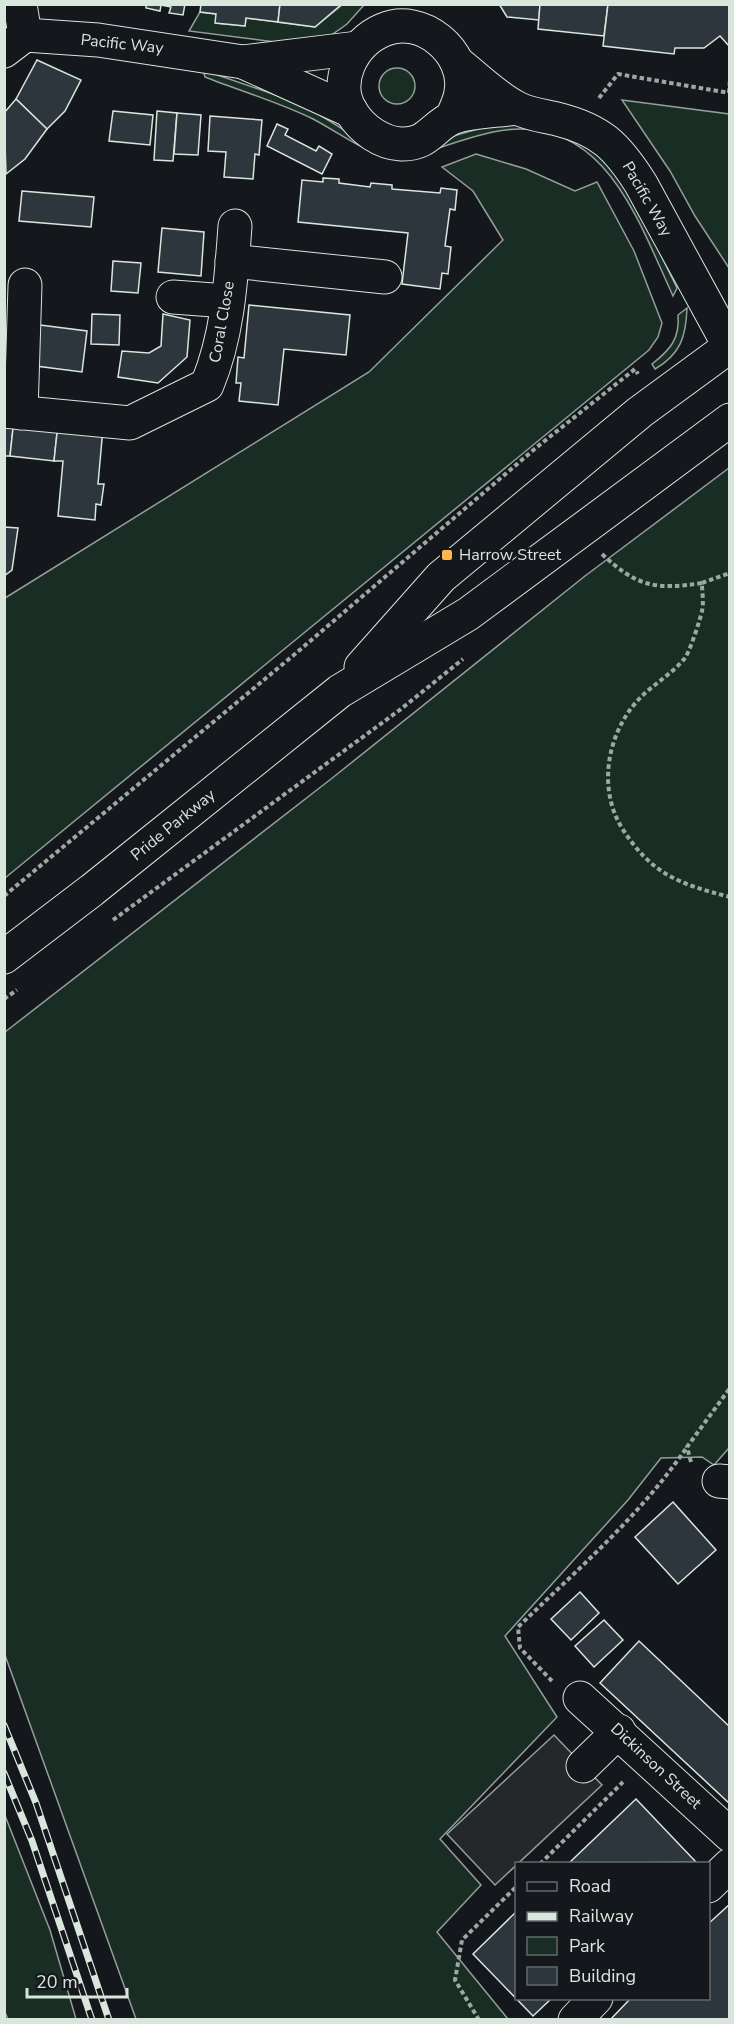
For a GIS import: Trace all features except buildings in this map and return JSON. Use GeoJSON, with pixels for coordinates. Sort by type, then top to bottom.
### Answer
{"type":"FeatureCollection","features":[{"type":"Feature","properties":{"kind":"street"},"geometry":{"type":"LineString","coordinates":[[427,4],[436,37]]}},
{"type":"Feature","properties":{"kind":"street"},"geometry":{"type":"LineString","coordinates":[[404,26],[419,29],[436,37],[449,48],[458,63],[462,91],[452,118],[423,141],[400,144],[366,131],[351,111],[344,88],[346,69],[381,27],[404,26]]}},
{"type":"Feature","properties":{"kind":"street","name":"Pacific Way"},"geometry":{"type":"LineString","coordinates":[[243,62],[381,27]]}},
{"type":"Feature","properties":{"kind":"street","name":"Pacific Way"},"geometry":{"type":"LineString","coordinates":[[16,30],[243,62],[351,111]]}},
{"type":"Feature","properties":{"kind":"street","name":"Pacific Way"},"geometry":{"type":"LineString","coordinates":[[458,63],[516,108],[579,125],[602,136],[625,158],[729,346]]}},
{"type":"Feature","properties":{"kind":"street","name":"Pacific Way"},"geometry":{"type":"LineString","coordinates":[[452,118],[516,108]]}},
{"type":"Feature","properties":{"kind":"street","name":"Coral Close"},"geometry":{"type":"LineString","coordinates":[[13,412],[130,423],[207,385],[218,358],[235,226]]}},
{"type":"Feature","properties":{"kind":"street"},"geometry":{"type":"LineString","coordinates":[[232,261],[385,276]]}},
{"type":"Feature","properties":{"kind":"street"},"geometry":{"type":"LineString","coordinates":[[13,412],[25,285]]}},
{"type":"Feature","properties":{"kind":"street"},"geometry":{"type":"LineString","coordinates":[[173,297],[227,301]]}},
{"type":"Feature","properties":{"kind":"street"},"geometry":{"type":"LineString","coordinates":[[340,691],[441,577],[640,412],[729,346]]}},
{"type":"Feature","properties":{"kind":"street"},"geometry":{"type":"LineString","coordinates":[[340,691],[468,614],[729,420]]}},
{"type":"Feature","properties":{"kind":"street","name":"Pride Parkway"},"geometry":{"type":"LineString","coordinates":[[4,957],[92,890],[340,691]]}},
{"type":"Feature","properties":{"kind":"street","name":"Dickinson Street"},"geometry":{"type":"LineString","coordinates":[[580,1698],[619,1731],[729,1835]]}},
{"type":"Feature","properties":{"kind":"street"},"geometry":{"type":"LineString","coordinates":[[583,1766],[619,1731]]}},
{"type":"Feature","properties":{"kind":"street"},"geometry":{"type":"LineString","coordinates":[[710,1884],[729,1865]]}},
{"type":"Feature","properties":{"kind":"street"},"geometry":{"type":"LineString","coordinates":[[575,2019],[594,2000]]}},
{"type":"Feature","properties":{"kind":"path"},"geometry":{"type":"LineString","coordinates":[[579,125],[618,74],[729,93],[729,79]]}},
{"type":"Feature","properties":{"kind":"path"},"geometry":{"type":"LineString","coordinates":[[4,896],[295,654],[537,447],[635,369]]}},
{"type":"Feature","properties":{"kind":"path"},"geometry":{"type":"LineString","coordinates":[[598,550],[612,563],[651,587],[702,583],[729,573]]}},
{"type":"Feature","properties":{"kind":"path"},"geometry":{"type":"LineString","coordinates":[[702,583],[702,610],[686,657],[639,699],[625,720],[615,740],[608,766],[607,790],[616,817],[644,857],[685,885],[729,897]]}},
{"type":"Feature","properties":{"kind":"path"},"geometry":{"type":"LineString","coordinates":[[111,921],[401,709],[472,651]]}},
{"type":"Feature","properties":{"kind":"path"},"geometry":{"type":"LineString","coordinates":[[4,999],[24,985]]}},
{"type":"Feature","properties":{"kind":"path"},"geometry":{"type":"LineString","coordinates":[[580,1698],[549,1679],[520,1648],[518,1627],[626,1522],[672,1468],[729,1388]]}},
{"type":"Feature","properties":{"kind":"path"},"geometry":{"type":"LineString","coordinates":[[687,1447],[713,1476]]}},
{"type":"Feature","properties":{"kind":"path"},"geometry":{"type":"LineString","coordinates":[[541,1862],[648,1758]]}},
{"type":"Feature","properties":{"kind":"path"},"geometry":{"type":"LineString","coordinates":[[479,2019],[455,1980],[462,1940],[515,1888]]}},
{"type":"Feature","properties":{"kind":"green space"},"geometry":{"type":"Polygon","coordinates":[[[342,5],[364,5],[347,24],[330,36],[275,42],[189,31],[200,12],[216,14],[216,23],[245,26],[246,18],[315,27],[342,5]]]}},
{"type":"Feature","properties":{"kind":"green space"},"geometry":{"type":"Polygon","coordinates":[[[397,68],[410,73],[415,86],[410,99],[397,104],[384,99],[379,86],[384,73],[397,68]]]}},
{"type":"Feature","properties":{"kind":"green space"},"geometry":{"type":"Polygon","coordinates":[[[203,70],[302,104],[357,138],[443,139],[499,123],[547,124],[606,159],[635,202],[677,288],[673,296],[645,234],[629,204],[610,176],[588,153],[562,137],[531,129],[493,132],[411,158],[384,156],[360,146],[300,113],[205,77],[203,70]]]}},
{"type":"Feature","properties":{"kind":"green space"},"geometry":{"type":"Polygon","coordinates":[[[622,100],[729,114],[729,268],[695,216],[670,171],[622,100]]]}},
{"type":"Feature","properties":{"kind":"green space"},"geometry":{"type":"Polygon","coordinates":[[[476,154],[526,169],[575,191],[597,182],[634,251],[662,323],[658,337],[649,350],[5,878],[5,598],[369,372],[503,240],[473,191],[442,167],[476,154]]]}},
{"type":"Feature","properties":{"kind":"green space"},"geometry":{"type":"Polygon","coordinates":[[[687,308],[680,343],[671,357],[655,369],[652,364],[672,343],[677,331],[678,315],[687,308]]]}},
{"type":"Feature","properties":{"kind":"green space"},"geometry":{"type":"Polygon","coordinates":[[[729,468],[729,1448],[714,1465],[702,1457],[661,1458],[628,1500],[505,1636],[557,1717],[440,1839],[481,1885],[437,1932],[508,2019],[136,2019],[5,1655],[5,1032],[331,779],[585,576],[729,468]]]}},
{"type":"Feature","properties":{"kind":"green space"},"geometry":{"type":"Polygon","coordinates":[[[4,1813],[50,1930],[76,2019],[8,2019],[4,2010],[4,1813]]]}},
{"type":"Feature","properties":{"kind":"shaded area"},"geometry":{"type":"Polygon","coordinates":[[[554,1735],[602,1785],[520,1862],[515,1862],[515,1866],[495,1885],[447,1834],[554,1735]]]}},
{"type":"Feature","properties":{"kind":"railway"},"geometry":{"type":"LineString","coordinates":[[4,1725],[36,1803],[109,2020]]}},
{"type":"Feature","properties":{"kind":"railway"},"geometry":{"type":"LineString","coordinates":[[4,1773],[32,1841],[92,2020]]}},
{"type":"Feature","properties":{"kind":"fence"},"geometry":{"type":"LineString","coordinates":[[283,2020],[289,2020]]}},
{"type":"Feature","properties":{"kind":"place","name":"Harrow Street"},"geometry":{"type":"Point","coordinates":[447,555]}}]}
